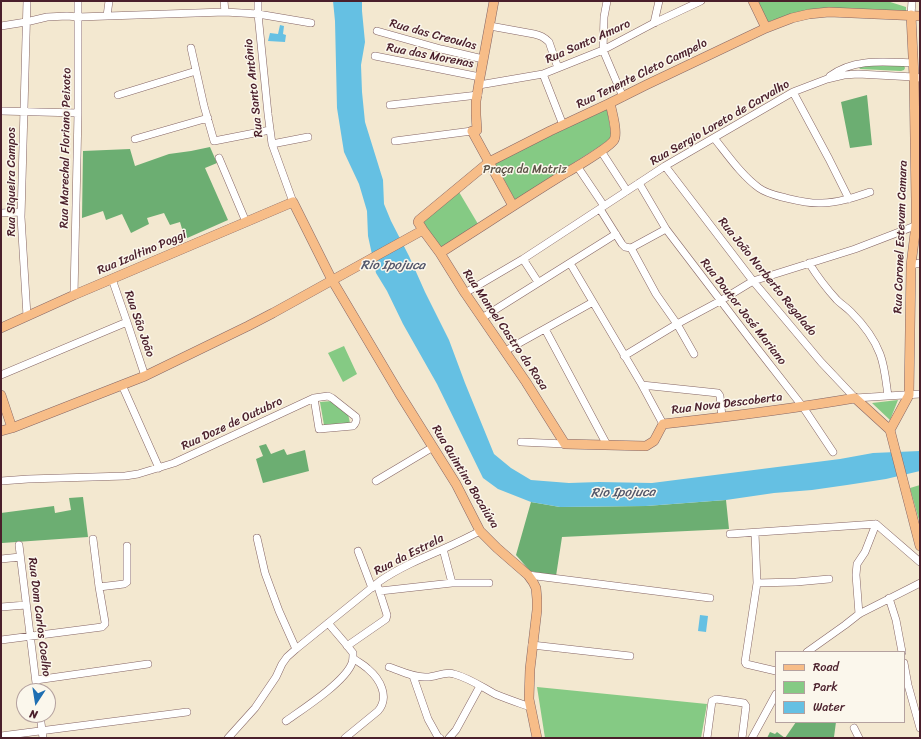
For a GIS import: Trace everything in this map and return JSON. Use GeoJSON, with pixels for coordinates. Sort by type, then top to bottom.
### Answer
{"type":"FeatureCollection","features":[{"type":"Feature","properties":{"kind":"main road"},"geometry":{"type":"LineString","coordinates":[[494,1],[479,86],[476,115],[477,130],[472,131],[513,206]]}},
{"type":"Feature","properties":{"kind":"main road"},"geometry":{"type":"LineString","coordinates":[[753,1],[766,28]]}},
{"type":"Feature","properties":{"kind":"main road","name":"Rua Tenente Cleto Campelo"},"geometry":{"type":"LineString","coordinates":[[419,233],[419,220],[489,162],[516,147],[610,104],[766,28],[792,18],[809,14],[829,12],[916,15]]}},
{"type":"Feature","properties":{"kind":"main road","name":"Rua Coronel Estevam Camara"},"geometry":{"type":"LineString","coordinates":[[890,430],[909,395],[910,265],[918,224],[916,200],[917,78],[914,63],[916,15]]}},
{"type":"Feature","properties":{"kind":"main road"},"geometry":{"type":"LineString","coordinates":[[440,253],[601,151],[613,141],[615,138],[615,130],[610,104]]}},
{"type":"Feature","properties":{"kind":"main road","name":"Rua Izaltino Poggi"},"geometry":{"type":"LineString","coordinates":[[1,328],[74,295],[293,202]]}},
{"type":"Feature","properties":{"kind":"main road","name":"Rua Santo Antônio"},"geometry":{"type":"LineString","coordinates":[[293,202],[332,280]]}},
{"type":"Feature","properties":{"kind":"main road"},"geometry":{"type":"LineString","coordinates":[[1,431],[145,376],[273,313],[419,233]]}},
{"type":"Feature","properties":{"kind":"main road","name":"Rua Manoel Castro da Rosa"},"geometry":{"type":"LineString","coordinates":[[419,233],[440,253],[565,444]]}},
{"type":"Feature","properties":{"kind":"main road","name":"Rua Quintino Bocaiúva"},"geometry":{"type":"LineString","coordinates":[[332,280],[399,393],[456,484],[480,531],[528,575],[536,588],[537,610],[532,646],[529,699],[537,738]]}},
{"type":"Feature","properties":{"kind":"main road"},"geometry":{"type":"LineString","coordinates":[[1,395],[12,428]]}},
{"type":"Feature","properties":{"kind":"main road"},"geometry":{"type":"LineString","coordinates":[[855,398],[890,430],[920,546]]}},
{"type":"Feature","properties":{"kind":"main road","name":"Rua Nova Descoberta"},"geometry":{"type":"LineString","coordinates":[[565,444],[646,446],[654,441],[663,424],[803,407],[855,398]]}},
{"type":"Feature","properties":{"kind":"street","name":"Rua Siqueira Campos"},"geometry":{"type":"LineString","coordinates":[[27,1],[21,212],[27,316]]}},
{"type":"Feature","properties":{"kind":"street","name":"Rua Marechal Floriano Peixoto"},"geometry":{"type":"LineString","coordinates":[[74,295],[78,113],[78,1]]}},
{"type":"Feature","properties":{"kind":"street"},"geometry":{"type":"LineString","coordinates":[[107,16],[109,1]]}},
{"type":"Feature","properties":{"kind":"street"},"geometry":{"type":"LineString","coordinates":[[224,1],[225,12]]}},
{"type":"Feature","properties":{"kind":"street","name":"Rua Santo Antônio"},"geometry":{"type":"LineString","coordinates":[[258,1],[258,14],[272,144],[293,202]]}},
{"type":"Feature","properties":{"kind":"street"},"geometry":{"type":"LineString","coordinates":[[607,1],[604,17],[603,50],[623,97]]}},
{"type":"Feature","properties":{"kind":"street"},"geometry":{"type":"LineString","coordinates":[[654,23],[659,1]]}},
{"type":"Feature","properties":{"kind":"street","name":"Rua Santo Amaro"},"geometry":{"type":"LineString","coordinates":[[390,105],[543,74],[603,50],[654,23],[702,1]]}},
{"type":"Feature","properties":{"kind":"street"},"geometry":{"type":"LineString","coordinates":[[912,1],[916,15]]}},
{"type":"Feature","properties":{"kind":"street"},"geometry":{"type":"LineString","coordinates":[[1,26],[53,16],[78,17],[225,12],[258,14],[311,22]]}},
{"type":"Feature","properties":{"kind":"street"},"geometry":{"type":"LineString","coordinates":[[490,26],[540,35],[549,42],[558,68]]}},
{"type":"Feature","properties":{"kind":"street","name":"Rua das Creoulas"},"geometry":{"type":"LineString","coordinates":[[377,32],[483,59]]}},
{"type":"Feature","properties":{"kind":"street"},"geometry":{"type":"LineString","coordinates":[[191,48],[214,141],[270,130]]}},
{"type":"Feature","properties":{"kind":"street","name":"Rua das Morenas"},"geometry":{"type":"LineString","coordinates":[[376,56],[479,86]]}},
{"type":"Feature","properties":{"kind":"street","name":"Rua Sergio Loreto de Carvalho"},"geometry":{"type":"LineString","coordinates":[[827,79],[842,69],[860,63],[914,63]]}},
{"type":"Feature","properties":{"kind":"street"},"geometry":{"type":"LineString","coordinates":[[118,96],[196,71]]}},
{"type":"Feature","properties":{"kind":"street"},"geometry":{"type":"LineString","coordinates":[[543,74],[563,125]]}},
{"type":"Feature","properties":{"kind":"street","name":"Rua Sergio Loreto de Carvalho"},"geometry":{"type":"LineString","coordinates":[[465,293],[523,259],[665,166],[793,92],[827,79],[844,75],[858,74],[917,78]]}},
{"type":"Feature","properties":{"kind":"street"},"geometry":{"type":"LineString","coordinates":[[793,92],[849,199]]}},
{"type":"Feature","properties":{"kind":"street"},"geometry":{"type":"LineString","coordinates":[[1,111],[78,113]]}},
{"type":"Feature","properties":{"kind":"street"},"geometry":{"type":"LineString","coordinates":[[134,139],[208,118]]}},
{"type":"Feature","properties":{"kind":"street"},"geometry":{"type":"LineString","coordinates":[[395,141],[472,131]]}},
{"type":"Feature","properties":{"kind":"street"},"geometry":{"type":"LineString","coordinates":[[272,144],[308,137]]}},
{"type":"Feature","properties":{"kind":"street"},"geometry":{"type":"LineString","coordinates":[[714,138],[731,160],[753,183],[766,192],[814,203],[849,199],[870,192]]}},
{"type":"Feature","properties":{"kind":"street"},"geometry":{"type":"LineString","coordinates":[[601,151],[627,191]]}},
{"type":"Feature","properties":{"kind":"street"},"geometry":{"type":"LineString","coordinates":[[219,158],[246,222]]}},
{"type":"Feature","properties":{"kind":"street"},"geometry":{"type":"LineString","coordinates":[[577,166],[625,247],[631,248],[666,229]]}},
{"type":"Feature","properties":{"kind":"street","name":"Rua João Norberto Regalado"},"geometry":{"type":"LineString","coordinates":[[665,166],[753,281],[821,362],[855,398]]}},
{"type":"Feature","properties":{"kind":"street","name":"Rua Doutor José Mariano"},"geometry":{"type":"LineString","coordinates":[[639,183],[666,229],[803,407],[833,452]]}},
{"type":"Feature","properties":{"kind":"street"},"geometry":{"type":"LineString","coordinates":[[1,213],[21,212]]}},
{"type":"Feature","properties":{"kind":"street"},"geometry":{"type":"LineString","coordinates":[[624,356],[753,281],[855,249],[918,224]]}},
{"type":"Feature","properties":{"kind":"street"},"geometry":{"type":"LineString","coordinates":[[482,318],[616,234]]}},
{"type":"Feature","properties":{"kind":"street"},"geometry":{"type":"LineString","coordinates":[[631,248],[656,294],[678,324],[694,354]]}},
{"type":"Feature","properties":{"kind":"street"},"geometry":{"type":"LineString","coordinates":[[523,259],[538,282]]}},
{"type":"Feature","properties":{"kind":"street"},"geometry":{"type":"LineString","coordinates":[[570,263],[642,385],[663,424]]}},
{"type":"Feature","properties":{"kind":"street"},"geometry":{"type":"LineString","coordinates":[[809,263],[822,284],[860,322],[875,342],[884,365],[888,396]]}},
{"type":"Feature","properties":{"kind":"street"},"geometry":{"type":"LineString","coordinates":[[910,265],[920,263]]}},
{"type":"Feature","properties":{"kind":"street","name":"Rua São João"},"geometry":{"type":"LineString","coordinates":[[112,280],[145,376]]}},
{"type":"Feature","properties":{"kind":"street"},"geometry":{"type":"LineString","coordinates":[[505,351],[593,302]]}},
{"type":"Feature","properties":{"kind":"street"},"geometry":{"type":"LineString","coordinates":[[1,375],[127,322]]}},
{"type":"Feature","properties":{"kind":"street"},"geometry":{"type":"LineString","coordinates":[[545,329],[607,445]]}},
{"type":"Feature","properties":{"kind":"street"},"geometry":{"type":"LineString","coordinates":[[122,385],[159,468]]}},
{"type":"Feature","properties":{"kind":"street"},"geometry":{"type":"LineString","coordinates":[[642,385],[716,392],[719,394],[722,417]]}},
{"type":"Feature","properties":{"kind":"street"},"geometry":{"type":"LineString","coordinates":[[855,398],[920,394]]}},
{"type":"Feature","properties":{"kind":"street","name":"Rua Doze de Outubro"},"geometry":{"type":"LineString","coordinates":[[1,482],[28,479],[125,476],[138,474],[174,463],[314,398],[328,396],[332,398],[356,417],[356,424],[353,426],[318,429],[314,398]]}},
{"type":"Feature","properties":{"kind":"street"},"geometry":{"type":"LineString","coordinates":[[521,442],[565,444]]}},
{"type":"Feature","properties":{"kind":"street"},"geometry":{"type":"LineString","coordinates":[[376,481],[433,447]]}},
{"type":"Feature","properties":{"kind":"street"},"geometry":{"type":"LineString","coordinates":[[859,614],[856,591],[857,564],[865,552],[876,524]]}},
{"type":"Feature","properties":{"kind":"street"},"geometry":{"type":"LineString","coordinates":[[730,534],[876,524],[920,562]]}},
{"type":"Feature","properties":{"kind":"street","name":"Rua da Estrela"},"geometry":{"type":"LineString","coordinates":[[228,738],[255,708],[273,681],[282,664],[296,649],[387,576],[409,564],[480,531]]}},
{"type":"Feature","properties":{"kind":"street"},"geometry":{"type":"LineString","coordinates":[[755,532],[757,583],[745,662],[746,664],[775,671]]}},
{"type":"Feature","properties":{"kind":"street"},"geometry":{"type":"LineString","coordinates":[[257,538],[265,573],[279,611],[296,649]]}},
{"type":"Feature","properties":{"kind":"street"},"geometry":{"type":"LineString","coordinates":[[1,640],[104,626],[105,622],[93,539]]}},
{"type":"Feature","properties":{"kind":"street","name":"Rua Dom Carlos Coelho"},"geometry":{"type":"LineString","coordinates":[[19,545],[36,683]]}},
{"type":"Feature","properties":{"kind":"street"},"geometry":{"type":"LineString","coordinates":[[99,587],[124,584],[127,582],[127,546]]}},
{"type":"Feature","properties":{"kind":"street"},"geometry":{"type":"LineString","coordinates":[[443,549],[452,583]]}},
{"type":"Feature","properties":{"kind":"street"},"geometry":{"type":"LineString","coordinates":[[347,646],[386,619],[387,615],[380,591],[374,585],[358,552]]}},
{"type":"Feature","properties":{"kind":"street"},"geometry":{"type":"LineString","coordinates":[[1,559],[20,557]]}},
{"type":"Feature","properties":{"kind":"street"},"geometry":{"type":"LineString","coordinates":[[528,575],[710,598]]}},
{"type":"Feature","properties":{"kind":"street"},"geometry":{"type":"LineString","coordinates":[[757,583],[829,579]]}},
{"type":"Feature","properties":{"kind":"street"},"geometry":{"type":"LineString","coordinates":[[380,591],[452,583],[488,583]]}},
{"type":"Feature","properties":{"kind":"street"},"geometry":{"type":"LineString","coordinates":[[808,651],[859,614],[920,583]]}},
{"type":"Feature","properties":{"kind":"street"},"geometry":{"type":"LineString","coordinates":[[889,598],[896,620],[902,651]]}},
{"type":"Feature","properties":{"kind":"street"},"geometry":{"type":"LineString","coordinates":[[1,607],[26,605]]}},
{"type":"Feature","properties":{"kind":"street"},"geometry":{"type":"LineString","coordinates":[[286,721],[337,682],[352,663],[352,653],[328,623]]}},
{"type":"Feature","properties":{"kind":"street"},"geometry":{"type":"LineString","coordinates":[[532,646],[630,656]]}},
{"type":"Feature","properties":{"kind":"street"},"geometry":{"type":"LineString","coordinates":[[345,738],[378,711],[382,705],[383,699],[382,688],[379,681],[368,668],[352,658]]}},
{"type":"Feature","properties":{"kind":"street"},"geometry":{"type":"LineString","coordinates":[[36,680],[148,664]]}},
{"type":"Feature","properties":{"kind":"street"},"geometry":{"type":"LineString","coordinates":[[389,667],[413,676],[428,678],[451,673],[463,677],[504,698],[530,706]]}},
{"type":"Feature","properties":{"kind":"street"},"geometry":{"type":"LineString","coordinates":[[905,668],[920,728]]}},
{"type":"Feature","properties":{"kind":"street"},"geometry":{"type":"LineString","coordinates":[[413,676],[428,719],[440,738]]}},
{"type":"Feature","properties":{"kind":"street"},"geometry":{"type":"LineString","coordinates":[[449,738],[456,730],[480,686]]}},
{"type":"Feature","properties":{"kind":"street"},"geometry":{"type":"LineString","coordinates":[[752,738],[775,696]]}},
{"type":"Feature","properties":{"kind":"street"},"geometry":{"type":"LineString","coordinates":[[707,738],[712,702],[716,699],[744,703],[746,706],[742,738]]}},
{"type":"Feature","properties":{"kind":"street"},"geometry":{"type":"LineString","coordinates":[[1,736],[43,734],[186,712]]}},
{"type":"Feature","properties":{"kind":"street"},"geometry":{"type":"LineString","coordinates":[[41,723],[43,734]]}},
{"type":"Feature","properties":{"kind":"street"},"geometry":{"type":"LineString","coordinates":[[854,728],[859,738]]}},
{"type":"Feature","properties":{"kind":"green space"},"geometry":{"type":"Polygon","coordinates":[[[757,1],[887,1],[906,7],[906,11],[808,10],[767,22],[757,1]]]}},
{"type":"Feature","properties":{"kind":"green space"},"geometry":{"type":"Polygon","coordinates":[[[859,64],[904,65],[905,68],[901,71],[860,69],[858,66],[859,64]]]}},
{"type":"Feature","properties":{"kind":"green space"},"geometry":{"type":"Polygon","coordinates":[[[867,95],[872,145],[850,148],[841,102],[867,95]]]}},
{"type":"Feature","properties":{"kind":"green space","name":"Praça da Matriz"},"geometry":{"type":"Polygon","coordinates":[[[607,109],[611,133],[610,139],[515,200],[495,163],[607,109]]]}},
{"type":"Feature","properties":{"kind":"green space"},"geometry":{"type":"Polygon","coordinates":[[[210,147],[217,163],[205,168],[228,220],[185,239],[180,222],[170,225],[164,213],[147,218],[149,224],[131,233],[122,214],[106,220],[103,211],[82,218],[83,151],[130,149],[135,166],[169,154],[210,147]]]}},
{"type":"Feature","properties":{"kind":"green space"},"geometry":{"type":"Polygon","coordinates":[[[459,192],[478,224],[441,248],[422,221],[459,192]]]}},
{"type":"Feature","properties":{"kind":"green space"},"geometry":{"type":"Polygon","coordinates":[[[344,346],[357,374],[343,382],[328,353],[344,346]]]}},
{"type":"Feature","properties":{"kind":"green space"},"geometry":{"type":"Polygon","coordinates":[[[898,400],[890,420],[872,403],[898,400]]]}},
{"type":"Feature","properties":{"kind":"green space"},"geometry":{"type":"Polygon","coordinates":[[[332,401],[348,414],[350,423],[324,425],[320,402],[332,401]]]}},
{"type":"Feature","properties":{"kind":"green space"},"geometry":{"type":"Polygon","coordinates":[[[266,444],[271,454],[284,449],[287,455],[305,450],[309,471],[263,483],[256,459],[263,456],[259,446],[266,444]]]}},
{"type":"Feature","properties":{"kind":"green space"},"geometry":{"type":"Polygon","coordinates":[[[920,485],[920,524],[910,488],[920,485]]]}},
{"type":"Feature","properties":{"kind":"green space"},"geometry":{"type":"Polygon","coordinates":[[[83,497],[88,537],[2,543],[1,513],[54,506],[55,513],[71,510],[69,498],[83,497]]]}},
{"type":"Feature","properties":{"kind":"green space"},"geometry":{"type":"Polygon","coordinates":[[[726,500],[729,529],[562,537],[556,576],[530,571],[516,555],[531,502],[560,507],[646,506],[726,500]]]}},
{"type":"Feature","properties":{"kind":"green space"},"geometry":{"type":"Polygon","coordinates":[[[537,687],[707,704],[701,738],[545,738],[537,687]]]}},
{"type":"Feature","properties":{"kind":"green space"},"geometry":{"type":"Polygon","coordinates":[[[795,723],[836,723],[834,738],[785,738],[795,723]]]}},
{"type":"Feature","properties":{"kind":"green space"},"geometry":{"type":"Polygon","coordinates":[[[770,732],[775,734],[777,732],[785,738],[767,738],[770,732]]]}},
{"type":"Feature","properties":{"kind":"water","name":"Rio Ipojuca"},"geometry":{"type":"Polygon","coordinates":[[[333,1],[362,1],[365,42],[361,65],[365,122],[383,180],[384,204],[449,340],[494,454],[511,468],[531,480],[569,483],[652,483],[840,459],[873,453],[920,451],[920,471],[886,479],[812,490],[774,493],[726,500],[646,506],[560,507],[531,502],[498,489],[483,478],[437,384],[376,273],[368,236],[367,211],[359,184],[344,152],[337,108],[335,21],[333,1]]]}},
{"type":"Feature","properties":{"kind":"water"},"geometry":{"type":"Polygon","coordinates":[[[280,25],[284,26],[283,34],[286,35],[285,42],[268,41],[270,33],[278,34],[280,25]]]}},
{"type":"Feature","properties":{"kind":"water"},"geometry":{"type":"Polygon","coordinates":[[[700,615],[708,616],[706,632],[698,631],[700,615]]]}}]}
